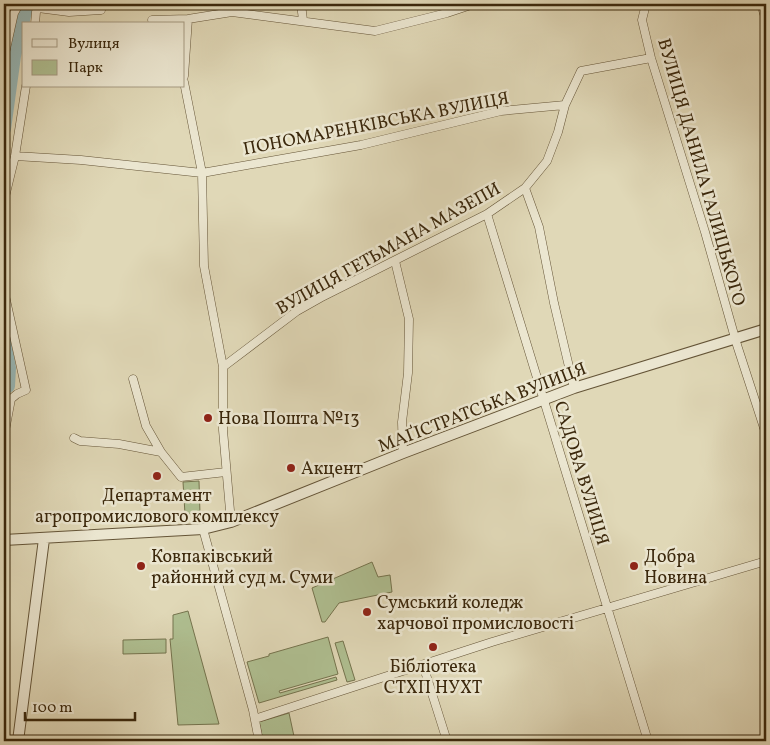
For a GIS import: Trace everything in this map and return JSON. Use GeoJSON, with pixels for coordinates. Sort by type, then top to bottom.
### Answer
{"type":"FeatureCollection","features":[{"type":"Feature","properties":{"kind":"street"},"geometry":{"type":"LineString","coordinates":[[4,58],[14,14],[19,4]]}},
{"type":"Feature","properties":{"kind":"street"},"geometry":{"type":"LineString","coordinates":[[229,4],[232,12]]}},
{"type":"Feature","properties":{"kind":"street"},"geometry":{"type":"LineString","coordinates":[[301,4],[302,20]]}},
{"type":"Feature","properties":{"kind":"street"},"geometry":{"type":"LineString","coordinates":[[445,4],[447,13]]}},
{"type":"Feature","properties":{"kind":"street"},"geometry":{"type":"LineString","coordinates":[[152,20],[188,19],[232,12],[375,31],[447,13],[474,4]]}},
{"type":"Feature","properties":{"kind":"street","name":"ВУЛИЦЯ ДАНИЛА ГАЛИЦЬКОГО"},"geometry":{"type":"LineString","coordinates":[[646,4],[642,20],[651,58],[735,338],[766,434]]}},
{"type":"Feature","properties":{"kind":"street"},"geometry":{"type":"LineString","coordinates":[[761,4],[766,20]]}},
{"type":"Feature","properties":{"kind":"street"},"geometry":{"type":"LineString","coordinates":[[35,22],[39,6],[68,12],[101,10]]}},
{"type":"Feature","properties":{"kind":"street"},"geometry":{"type":"LineString","coordinates":[[185,62],[188,19]]}},
{"type":"Feature","properties":{"kind":"street","name":"ВУЛИЦЯ ГЕТЬМАНА МАЗЕПИ"},"geometry":{"type":"LineString","coordinates":[[223,367],[297,311],[487,214],[525,188],[547,161],[558,132],[565,105],[581,71],[651,58]]}},
{"type":"Feature","properties":{"kind":"street"},"geometry":{"type":"LineString","coordinates":[[185,87],[202,173],[204,266],[223,367],[223,430],[231,522]]}},
{"type":"Feature","properties":{"kind":"street"},"geometry":{"type":"LineString","coordinates":[[4,201],[15,156],[26,88]]}},
{"type":"Feature","properties":{"kind":"street","name":"ПОНОМАРЕНКІВСЬКА ВУЛИЦЯ"},"geometry":{"type":"LineString","coordinates":[[15,156],[80,160],[202,173],[361,145],[501,111],[565,105]]}},
{"type":"Feature","properties":{"kind":"street"},"geometry":{"type":"LineString","coordinates":[[525,188],[540,227],[554,304],[574,388]]}},
{"type":"Feature","properties":{"kind":"street","name":"САДОВА ВУЛИЦЯ"},"geometry":{"type":"LineString","coordinates":[[487,214],[648,741]]}},
{"type":"Feature","properties":{"kind":"street"},"geometry":{"type":"LineString","coordinates":[[395,261],[409,318],[408,373],[402,422],[403,453]]}},
{"type":"Feature","properties":{"kind":"street"},"geometry":{"type":"LineString","coordinates":[[4,291],[26,390],[11,399],[4,436]]}},
{"type":"Feature","properties":{"kind":"street","name":"МАҐІСТРАТСЬКА ВУЛИЦЯ"},"geometry":{"type":"LineString","coordinates":[[4,540],[203,529],[231,522],[543,399],[766,328]]}},
{"type":"Feature","properties":{"kind":"street"},"geometry":{"type":"LineString","coordinates":[[133,379],[146,426],[161,452],[181,477],[226,472]]}},
{"type":"Feature","properties":{"kind":"street"},"geometry":{"type":"LineString","coordinates":[[4,394],[11,399]]}},
{"type":"Feature","properties":{"kind":"street"},"geometry":{"type":"LineString","coordinates":[[74,438],[80,441],[119,444],[161,452]]}},
{"type":"Feature","properties":{"kind":"street"},"geometry":{"type":"LineString","coordinates":[[203,529],[255,719],[259,741]]}},
{"type":"Feature","properties":{"kind":"street"},"geometry":{"type":"LineString","coordinates":[[18,741],[44,539]]}},
{"type":"Feature","properties":{"kind":"street"},"geometry":{"type":"LineString","coordinates":[[255,719],[492,642],[766,561]]}},
{"type":"Feature","properties":{"kind":"street"},"geometry":{"type":"LineString","coordinates":[[423,665],[447,741]]}},
{"type":"Feature","properties":{"kind":"green space"},"geometry":{"type":"Polygon","coordinates":[[[199,481],[200,514],[185,514],[183,482],[199,481]]]}},
{"type":"Feature","properties":{"kind":"green space"},"geometry":{"type":"Polygon","coordinates":[[[372,562],[378,577],[390,575],[392,592],[339,603],[325,622],[322,622],[312,588],[372,562]]]}},
{"type":"Feature","properties":{"kind":"green space"},"geometry":{"type":"Polygon","coordinates":[[[188,611],[219,724],[178,725],[170,639],[173,639],[173,615],[188,611]]]}},
{"type":"Feature","properties":{"kind":"green space"},"geometry":{"type":"Polygon","coordinates":[[[328,637],[338,674],[279,691],[280,693],[336,677],[337,680],[259,703],[247,662],[328,637]]]}},
{"type":"Feature","properties":{"kind":"green space"},"geometry":{"type":"Polygon","coordinates":[[[166,639],[166,653],[123,654],[123,640],[166,639]]]}},
{"type":"Feature","properties":{"kind":"green space"},"geometry":{"type":"Polygon","coordinates":[[[343,641],[355,680],[347,682],[335,643],[343,641]]]}},
{"type":"Feature","properties":{"kind":"green space"},"geometry":{"type":"Polygon","coordinates":[[[289,713],[295,741],[263,741],[259,722],[289,713]]]}},
{"type":"Feature","properties":{"kind":"waterway"},"geometry":{"type":"LineString","coordinates":[[22,22],[27,4]]}},
{"type":"Feature","properties":{"kind":"waterway"},"geometry":{"type":"LineString","coordinates":[[4,129],[14,56],[22,24]]}},
{"type":"Feature","properties":{"kind":"waterway"},"geometry":{"type":"LineString","coordinates":[[4,340],[9,368],[8,386]]}},
{"type":"Feature","properties":{"kind":"place","name":"Нова Пошта №13"},"geometry":{"type":"Point","coordinates":[208,418]}},
{"type":"Feature","properties":{"kind":"place","name":"Акцент"},"geometry":{"type":"Point","coordinates":[291,468]}},
{"type":"Feature","properties":{"kind":"place","name":"Департамент агропромислового комплексу"},"geometry":{"type":"Point","coordinates":[157,476]}},
{"type":"Feature","properties":{"kind":"place","name":"Ковпаківський районний суд м. Суми"},"geometry":{"type":"Point","coordinates":[141,566]}},
{"type":"Feature","properties":{"kind":"place","name":"Добра Новина"},"geometry":{"type":"Point","coordinates":[634,566]}},
{"type":"Feature","properties":{"kind":"place","name":"Сумський коледж харчової промисловості"},"geometry":{"type":"Point","coordinates":[367,612]}},
{"type":"Feature","properties":{"kind":"place","name":"Бібліотека СТХП НУХТ"},"geometry":{"type":"Point","coordinates":[433,647]}}]}
